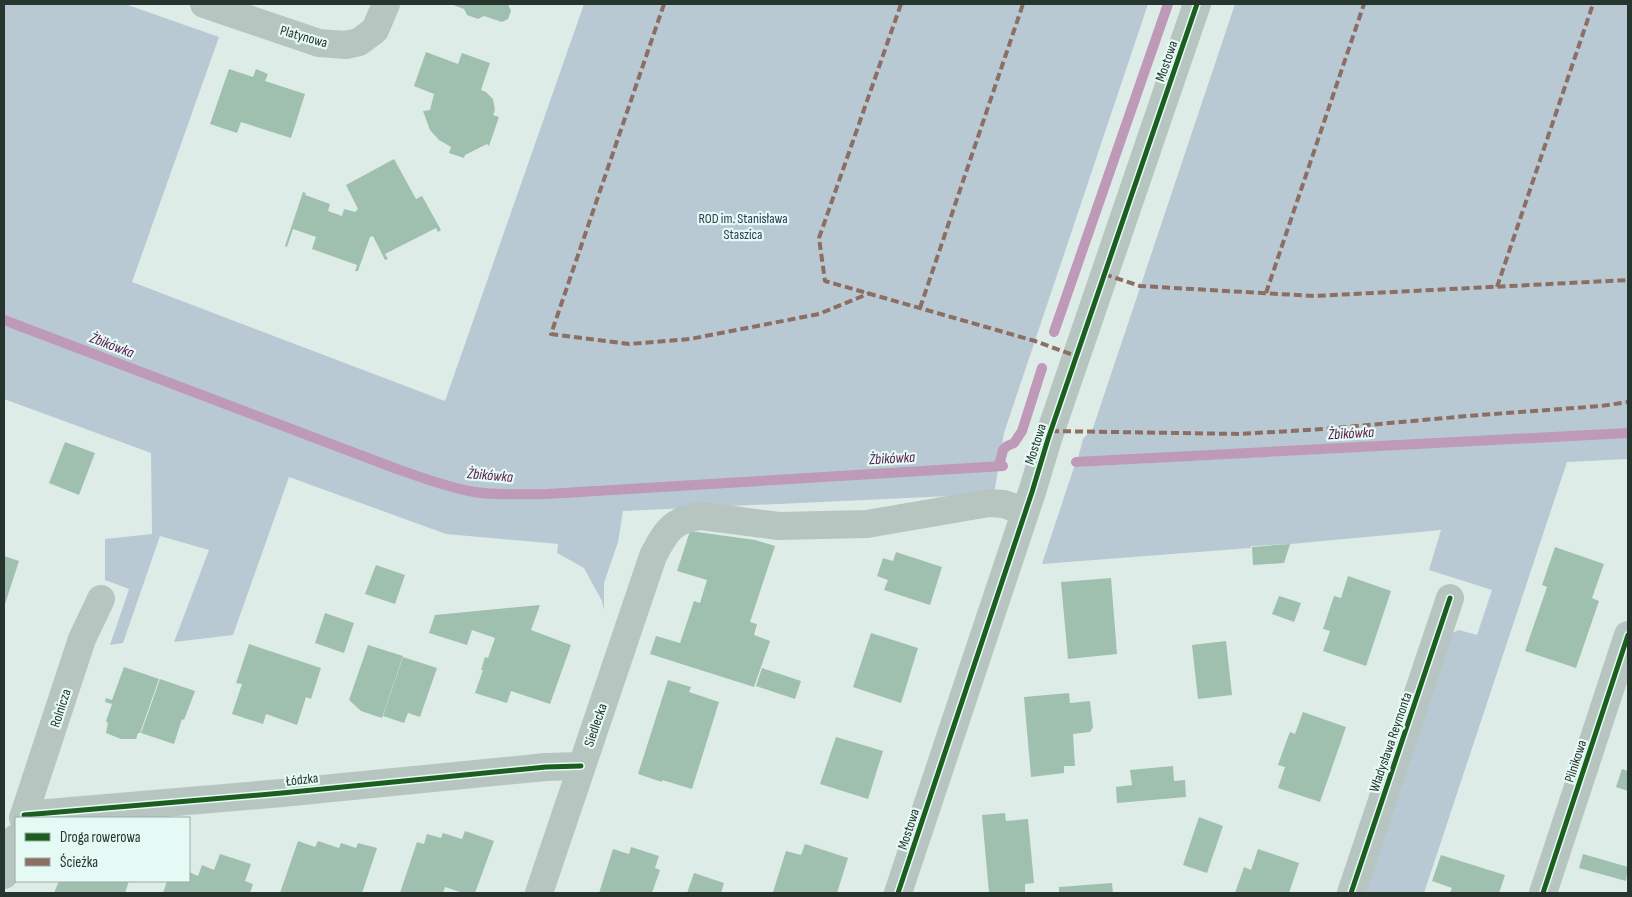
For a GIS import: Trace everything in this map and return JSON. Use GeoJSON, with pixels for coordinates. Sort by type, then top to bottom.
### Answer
{"type":"FeatureCollection","features":[{"type":"Feature","properties":{"kind":"street","name":"Platynowa"},"geometry":{"type":"LineString","coordinates":[[204,4],[319,43],[346,45],[359,42],[375,30],[386,4]]}},
{"type":"Feature","properties":{"kind":"street","name":"Mostowa"},"geometry":{"type":"LineString","coordinates":[[898,893],[1048,439],[1197,4]]}},
{"type":"Feature","properties":{"kind":"street","name":"Siedlecka"},"geometry":{"type":"LineString","coordinates":[[539,893],[653,556],[665,533],[677,522],[690,517],[701,516],[779,526],[866,524],[990,503],[1004,504],[1025,512]]}},
{"type":"Feature","properties":{"kind":"street","name":"Władysława Reymonta"},"geometry":{"type":"LineString","coordinates":[[1351,893],[1450,598]]}},
{"type":"Feature","properties":{"kind":"street","name":"Rolnicza"},"geometry":{"type":"LineString","coordinates":[[23,817],[82,639],[101,599]]}},
{"type":"Feature","properties":{"kind":"street","name":"Pilnikowa"},"geometry":{"type":"LineString","coordinates":[[1543,893],[1628,635]]}},
{"type":"Feature","properties":{"kind":"street","name":"Łódzka"},"geometry":{"type":"LineString","coordinates":[[80,817],[282,793],[546,767],[581,766]]}},
{"type":"Feature","properties":{"kind":"street","name":"Rolnicza"},"geometry":{"type":"LineString","coordinates":[[4,874],[15,842]]}},
{"type":"Feature","properties":{"kind":"green space","name":"ROD im. Stanisława Staszica"},"geometry":{"type":"Polygon","coordinates":[[[4,4],[125,4],[219,37],[132,282],[445,401],[584,4],[1148,4],[1004,433],[994,494],[623,511],[618,542],[604,583],[604,610],[602,601],[584,568],[557,553],[558,544],[446,534],[289,477],[233,635],[174,642],[209,550],[160,536],[123,643],[110,645],[129,589],[105,580],[105,539],[152,534],[151,453],[4,399],[4,4]]]}},
{"type":"Feature","properties":{"kind":"green space"},"geometry":{"type":"Polygon","coordinates":[[[1235,4],[1628,4],[1628,429],[1078,458],[1083,439],[1093,428],[1235,4]]]}},
{"type":"Feature","properties":{"kind":"green space"},"geometry":{"type":"Polygon","coordinates":[[[1628,437],[1628,459],[1567,462],[1424,893],[1362,893],[1452,633],[1459,630],[1477,635],[1492,590],[1429,570],[1441,530],[1252,546],[1250,548],[1042,564],[1074,467],[1628,437]]]}},
{"type":"Feature","properties":{"kind":"building"},"geometry":{"type":"Polygon","coordinates":[[[451,4],[508,4],[511,11],[508,19],[502,22],[484,16],[478,19],[467,15],[464,9],[451,4]]]}},
{"type":"Feature","properties":{"kind":"building"},"geometry":{"type":"Polygon","coordinates":[[[426,52],[458,64],[462,53],[490,63],[481,90],[493,99],[495,110],[493,115],[499,117],[489,146],[487,144],[465,155],[464,158],[449,153],[451,147],[439,140],[430,130],[423,111],[430,110],[434,94],[414,86],[426,52]]]}},
{"type":"Feature","properties":{"kind":"building"},"geometry":{"type":"Polygon","coordinates":[[[229,69],[253,77],[256,69],[268,74],[265,81],[305,94],[291,138],[241,122],[237,133],[210,124],[229,69]]]}},
{"type":"Feature","properties":{"kind":"building"},"geometry":{"type":"Polygon","coordinates":[[[394,159],[416,199],[422,196],[441,230],[438,232],[436,228],[385,254],[388,259],[385,260],[373,236],[370,237],[358,271],[355,271],[357,265],[312,249],[316,237],[293,229],[287,247],[285,246],[303,192],[306,193],[305,195],[330,204],[328,211],[342,216],[344,209],[355,212],[358,209],[346,185],[394,159]]]}},
{"type":"Feature","properties":{"kind":"building"},"geometry":{"type":"Polygon","coordinates":[[[65,442],[95,453],[79,495],[49,483],[65,442]]]}},
{"type":"Feature","properties":{"kind":"building"},"geometry":{"type":"Polygon","coordinates":[[[690,531],[755,540],[775,546],[750,622],[757,624],[754,635],[770,641],[754,687],[650,654],[656,636],[680,643],[694,601],[700,603],[707,580],[677,571],[690,531]]]}},
{"type":"Feature","properties":{"kind":"building"},"geometry":{"type":"Polygon","coordinates":[[[1290,544],[1284,563],[1253,565],[1252,547],[1290,544]]]}},
{"type":"Feature","properties":{"kind":"building"},"geometry":{"type":"Polygon","coordinates":[[[1555,547],[1604,564],[1592,598],[1599,601],[1576,668],[1525,651],[1547,587],[1542,585],[1555,547]]]}},
{"type":"Feature","properties":{"kind":"building"},"geometry":{"type":"Polygon","coordinates":[[[896,552],[942,567],[930,605],[884,590],[888,580],[877,576],[883,558],[893,561],[896,552]]]}},
{"type":"Feature","properties":{"kind":"building"},"geometry":{"type":"Polygon","coordinates":[[[4,556],[19,561],[4,607],[4,556]]]}},
{"type":"Feature","properties":{"kind":"building"},"geometry":{"type":"Polygon","coordinates":[[[376,565],[405,575],[395,604],[365,594],[376,565]]]}},
{"type":"Feature","properties":{"kind":"building"},"geometry":{"type":"Polygon","coordinates":[[[1348,576],[1391,591],[1366,666],[1323,651],[1330,631],[1323,629],[1334,596],[1341,598],[1348,576]]]}},
{"type":"Feature","properties":{"kind":"building"},"geometry":{"type":"Polygon","coordinates":[[[1111,578],[1117,654],[1068,659],[1061,582],[1111,578]]]}},
{"type":"Feature","properties":{"kind":"building"},"geometry":{"type":"Polygon","coordinates":[[[1279,596],[1301,603],[1294,622],[1272,614],[1279,596]]]}},
{"type":"Feature","properties":{"kind":"building"},"geometry":{"type":"Polygon","coordinates":[[[540,605],[531,630],[571,645],[550,704],[511,691],[507,703],[475,693],[483,670],[481,670],[485,657],[488,658],[495,638],[472,630],[467,645],[429,633],[435,615],[540,605]]]}},
{"type":"Feature","properties":{"kind":"building"},"geometry":{"type":"Polygon","coordinates":[[[325,613],[354,623],[344,653],[315,643],[325,613]]]}},
{"type":"Feature","properties":{"kind":"building"},"geometry":{"type":"Polygon","coordinates":[[[871,633],[918,648],[901,703],[853,687],[871,633]]]}},
{"type":"Feature","properties":{"kind":"building"},"geometry":{"type":"Polygon","coordinates":[[[1226,641],[1232,695],[1198,699],[1192,645],[1226,641]]]}},
{"type":"Feature","properties":{"kind":"building"},"geometry":{"type":"Polygon","coordinates":[[[249,644],[321,668],[311,699],[306,697],[297,725],[266,714],[263,724],[232,714],[242,684],[236,683],[249,644]]]}},
{"type":"Feature","properties":{"kind":"building"},"geometry":{"type":"Polygon","coordinates":[[[368,645],[403,656],[382,718],[361,711],[349,700],[368,645]]]}},
{"type":"Feature","properties":{"kind":"building"},"geometry":{"type":"Polygon","coordinates":[[[403,657],[437,668],[420,717],[408,713],[404,723],[383,716],[403,657]]]}},
{"type":"Feature","properties":{"kind":"building"},"geometry":{"type":"Polygon","coordinates":[[[124,667],[159,679],[140,733],[138,733],[136,739],[121,739],[106,733],[108,723],[106,721],[112,704],[105,702],[106,698],[112,700],[124,667]]]}},
{"type":"Feature","properties":{"kind":"building"},"geometry":{"type":"Polygon","coordinates":[[[762,668],[801,681],[795,699],[756,686],[762,668]]]}},
{"type":"Feature","properties":{"kind":"building"},"geometry":{"type":"Polygon","coordinates":[[[160,679],[195,691],[184,720],[182,719],[174,744],[141,733],[160,679]]]}},
{"type":"Feature","properties":{"kind":"building"},"geometry":{"type":"Polygon","coordinates":[[[668,680],[691,687],[689,692],[719,702],[692,789],[638,774],[668,680]]]}},
{"type":"Feature","properties":{"kind":"building"},"geometry":{"type":"Polygon","coordinates":[[[1069,693],[1070,703],[1090,701],[1093,727],[1090,732],[1073,734],[1075,766],[1064,766],[1064,773],[1031,777],[1024,697],[1069,693]]]}},
{"type":"Feature","properties":{"kind":"building"},"geometry":{"type":"Polygon","coordinates":[[[1303,712],[1346,727],[1320,802],[1278,788],[1285,767],[1278,765],[1290,732],[1295,734],[1303,712]]]}},
{"type":"Feature","properties":{"kind":"building"},"geometry":{"type":"Polygon","coordinates":[[[836,737],[883,751],[868,799],[820,784],[836,737]]]}},
{"type":"Feature","properties":{"kind":"building"},"geometry":{"type":"Polygon","coordinates":[[[1173,766],[1174,781],[1185,780],[1186,797],[1117,803],[1116,787],[1132,785],[1130,770],[1173,766]]]}},
{"type":"Feature","properties":{"kind":"building"},"geometry":{"type":"Polygon","coordinates":[[[1622,769],[1628,771],[1628,791],[1616,787],[1622,769]]]}},
{"type":"Feature","properties":{"kind":"building"},"geometry":{"type":"Polygon","coordinates":[[[1005,813],[1006,821],[1028,819],[1034,883],[1025,884],[1025,893],[989,893],[982,815],[1005,813]]]}},
{"type":"Feature","properties":{"kind":"building"},"geometry":{"type":"Polygon","coordinates":[[[1199,817],[1223,826],[1207,873],[1183,865],[1199,817]]]}},
{"type":"Feature","properties":{"kind":"building"},"geometry":{"type":"Polygon","coordinates":[[[465,831],[494,841],[475,893],[463,893],[445,887],[443,893],[400,893],[417,842],[424,844],[427,834],[441,838],[443,833],[462,839],[465,831]]]}},
{"type":"Feature","properties":{"kind":"building"},"geometry":{"type":"Polygon","coordinates":[[[298,841],[315,847],[318,841],[339,848],[341,843],[356,848],[358,843],[377,848],[362,893],[280,893],[298,841]]]}},
{"type":"Feature","properties":{"kind":"building"},"geometry":{"type":"Polygon","coordinates":[[[805,844],[848,858],[837,893],[773,892],[786,851],[801,855],[805,844]]]}},
{"type":"Feature","properties":{"kind":"building"},"geometry":{"type":"Polygon","coordinates":[[[631,847],[659,856],[655,868],[660,870],[652,893],[599,893],[613,849],[629,854],[631,847]]]}},
{"type":"Feature","properties":{"kind":"building"},"geometry":{"type":"Polygon","coordinates":[[[1258,849],[1299,863],[1289,893],[1235,893],[1244,867],[1251,870],[1258,849]]]}},
{"type":"Feature","properties":{"kind":"building"},"geometry":{"type":"Polygon","coordinates":[[[220,854],[251,864],[245,881],[253,884],[250,893],[163,893],[167,882],[190,882],[190,872],[198,876],[202,865],[214,870],[220,854]]]}},
{"type":"Feature","properties":{"kind":"building"},"geometry":{"type":"Polygon","coordinates":[[[1583,854],[1628,867],[1626,881],[1579,868],[1583,854]]]}},
{"type":"Feature","properties":{"kind":"building"},"geometry":{"type":"Polygon","coordinates":[[[1441,855],[1505,875],[1499,893],[1450,893],[1452,888],[1432,881],[1441,855]]]}},
{"type":"Feature","properties":{"kind":"building"},"geometry":{"type":"Polygon","coordinates":[[[694,873],[724,883],[721,893],[687,893],[694,873]]]}},
{"type":"Feature","properties":{"kind":"building"},"geometry":{"type":"Polygon","coordinates":[[[59,882],[129,882],[125,893],[54,893],[59,882]]]}},
{"type":"Feature","properties":{"kind":"building"},"geometry":{"type":"Polygon","coordinates":[[[1112,883],[1113,893],[1059,893],[1059,887],[1112,883]]]}},
{"type":"Feature","properties":{"kind":"waterway"},"geometry":{"type":"LineString","coordinates":[[1054,332],[1168,4]]}},
{"type":"Feature","properties":{"kind":"waterway","name":"Żbikówka"},"geometry":{"type":"LineString","coordinates":[[4,320],[397,469],[451,487],[478,493],[547,494],[1003,466]]}},
{"type":"Feature","properties":{"kind":"waterway"},"geometry":{"type":"LineString","coordinates":[[999,466],[1003,450],[1014,443],[1022,431],[1042,368]]}},
{"type":"Feature","properties":{"kind":"waterway","name":"Żbikówka"},"geometry":{"type":"LineString","coordinates":[[1076,462],[1628,433]]}},
{"type":"Feature","properties":{"kind":"marked path"},"geometry":{"type":"LineString","coordinates":[[664,4],[551,334],[629,344],[690,339],[819,314],[870,293]]}},
{"type":"Feature","properties":{"kind":"marked path"},"geometry":{"type":"LineString","coordinates":[[901,4],[819,238],[825,281],[1035,341],[1076,356]]}},
{"type":"Feature","properties":{"kind":"marked path"},"geometry":{"type":"LineString","coordinates":[[920,308],[1023,4]]}},
{"type":"Feature","properties":{"kind":"marked path"},"geometry":{"type":"LineString","coordinates":[[1266,293],[1364,4]]}},
{"type":"Feature","properties":{"kind":"marked path"},"geometry":{"type":"LineString","coordinates":[[1497,287],[1593,4]]}},
{"type":"Feature","properties":{"kind":"marked path"},"geometry":{"type":"LineString","coordinates":[[1104,274],[1140,286],[1314,296],[1628,280]]}},
{"type":"Feature","properties":{"kind":"marked path"},"geometry":{"type":"LineString","coordinates":[[1051,431],[1239,434],[1324,429],[1601,406],[1628,402]]}},
{"type":"Feature","properties":{"kind":"cycle path"},"geometry":{"type":"LineString","coordinates":[[898,893],[1048,439],[1197,4]]}},
{"type":"Feature","properties":{"kind":"cycle path"},"geometry":{"type":"LineString","coordinates":[[1351,893],[1450,598]]}},
{"type":"Feature","properties":{"kind":"cycle path"},"geometry":{"type":"LineString","coordinates":[[1543,893],[1628,635]]}},
{"type":"Feature","properties":{"kind":"cycle path"},"geometry":{"type":"LineString","coordinates":[[24,815],[282,793],[546,767],[581,766]]}}]}
